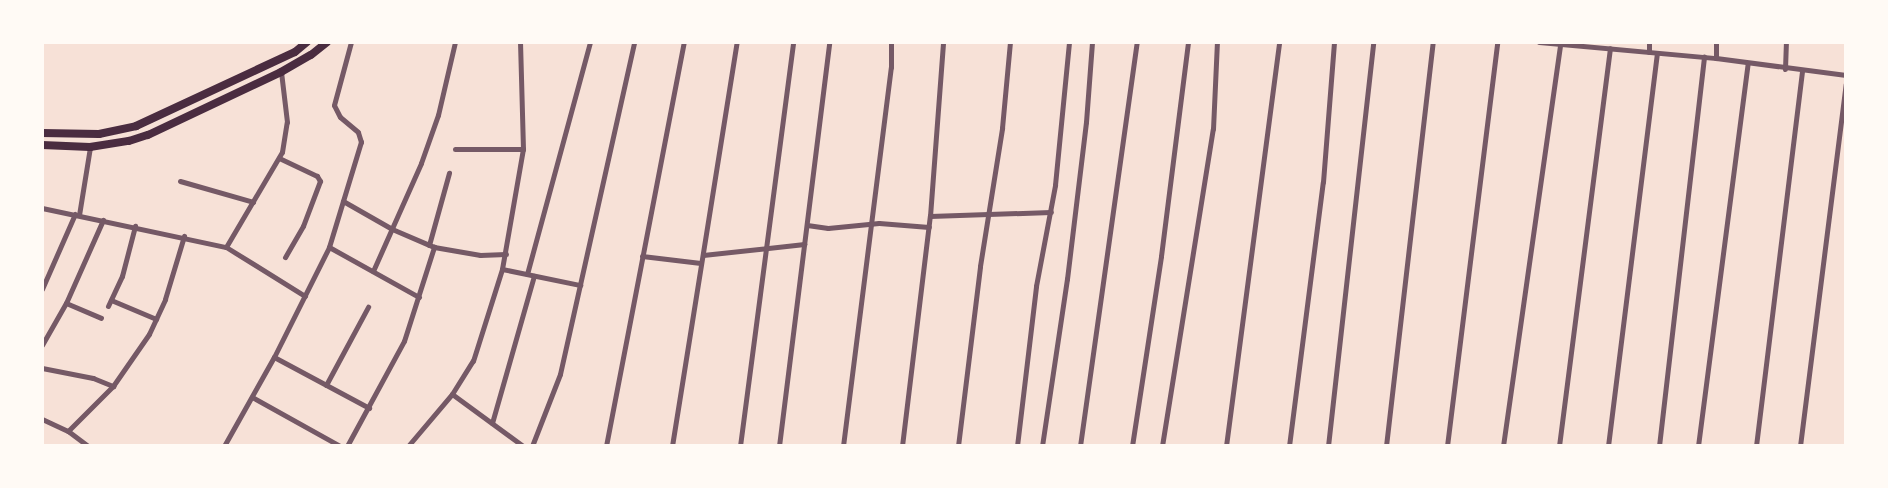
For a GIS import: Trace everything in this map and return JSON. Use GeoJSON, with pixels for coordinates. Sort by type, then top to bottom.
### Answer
{"type":"FeatureCollection","features":[{"type":"Feature","properties":{"kind":"main road"},"geometry":{"type":"LineString","coordinates":[[42,133],[99,134],[136,126],[296,52],[307,42]]}},
{"type":"Feature","properties":{"kind":"main road"},"geometry":{"type":"LineString","coordinates":[[42,145],[90,147],[129,141],[148,135],[281,72],[312,55],[327,42]]}},
{"type":"Feature","properties":{"kind":"street"},"geometry":{"type":"LineString","coordinates":[[224,446],[274,357],[329,247],[361,142],[358,132],[340,117],[334,105],[351,42]]}},
{"type":"Feature","properties":{"kind":"street"},"geometry":{"type":"LineString","coordinates":[[373,271],[421,163],[434,125],[454,42]]}},
{"type":"Feature","properties":{"kind":"street"},"geometry":{"type":"LineString","coordinates":[[409,446],[452,394],[473,361],[502,269],[523,149],[520,42]]}},
{"type":"Feature","properties":{"kind":"street"},"geometry":{"type":"LineString","coordinates":[[492,423],[590,42]]}},
{"type":"Feature","properties":{"kind":"street"},"geometry":{"type":"LineString","coordinates":[[532,446],[560,374],[634,42]]}},
{"type":"Feature","properties":{"kind":"street"},"geometry":{"type":"LineString","coordinates":[[606,446],[684,42]]}},
{"type":"Feature","properties":{"kind":"street"},"geometry":{"type":"LineString","coordinates":[[672,446],[737,42]]}},
{"type":"Feature","properties":{"kind":"street"},"geometry":{"type":"LineString","coordinates":[[740,446],[793,42]]}},
{"type":"Feature","properties":{"kind":"street"},"geometry":{"type":"LineString","coordinates":[[779,446],[829,42]]}},
{"type":"Feature","properties":{"kind":"street"},"geometry":{"type":"LineString","coordinates":[[843,446],[891,67],[891,42]]}},
{"type":"Feature","properties":{"kind":"street"},"geometry":{"type":"LineString","coordinates":[[902,446],[929,227],[942,42]]}},
{"type":"Feature","properties":{"kind":"street"},"geometry":{"type":"LineString","coordinates":[[958,446],[988,214],[1002,128],[1010,42]]}},
{"type":"Feature","properties":{"kind":"street"},"geometry":{"type":"LineString","coordinates":[[1017,446],[1036,286],[1051,212],[1069,42]]}},
{"type":"Feature","properties":{"kind":"street"},"geometry":{"type":"LineString","coordinates":[[1042,446],[1067,279],[1086,122],[1092,42]]}},
{"type":"Feature","properties":{"kind":"street"},"geometry":{"type":"LineString","coordinates":[[1080,446],[1137,42]]}},
{"type":"Feature","properties":{"kind":"street"},"geometry":{"type":"LineString","coordinates":[[1132,446],[1161,256],[1188,42]]}},
{"type":"Feature","properties":{"kind":"street"},"geometry":{"type":"LineString","coordinates":[[1162,446],[1213,129],[1217,42]]}},
{"type":"Feature","properties":{"kind":"street"},"geometry":{"type":"LineString","coordinates":[[1226,446],[1279,42]]}},
{"type":"Feature","properties":{"kind":"street"},"geometry":{"type":"LineString","coordinates":[[1289,446],[1323,182],[1334,42]]}},
{"type":"Feature","properties":{"kind":"street"},"geometry":{"type":"LineString","coordinates":[[1328,446],[1372,42]]}},
{"type":"Feature","properties":{"kind":"street"},"geometry":{"type":"LineString","coordinates":[[1386,446],[1433,42]]}},
{"type":"Feature","properties":{"kind":"street"},"geometry":{"type":"LineString","coordinates":[[1447,446],[1497,42]]}},
{"type":"Feature","properties":{"kind":"street"},"geometry":{"type":"LineString","coordinates":[[1539,42],[1606,46],[1846,75]]}},
{"type":"Feature","properties":{"kind":"street"},"geometry":{"type":"LineString","coordinates":[[1649,42],[1649,52]]}},
{"type":"Feature","properties":{"kind":"street"},"geometry":{"type":"LineString","coordinates":[[1716,42],[1716,58]]}},
{"type":"Feature","properties":{"kind":"street"},"geometry":{"type":"LineString","coordinates":[[1785,69],[1786,42]]}},
{"type":"Feature","properties":{"kind":"street"},"geometry":{"type":"LineString","coordinates":[[1503,446],[1560,44]]}},
{"type":"Feature","properties":{"kind":"street"},"geometry":{"type":"LineString","coordinates":[[1559,446],[1606,46]]}},
{"type":"Feature","properties":{"kind":"street"},"geometry":{"type":"LineString","coordinates":[[1608,446],[1657,53]]}},
{"type":"Feature","properties":{"kind":"street"},"geometry":{"type":"LineString","coordinates":[[1659,446],[1704,57]]}},
{"type":"Feature","properties":{"kind":"street"},"geometry":{"type":"LineString","coordinates":[[1698,446],[1748,63]]}},
{"type":"Feature","properties":{"kind":"street"},"geometry":{"type":"LineString","coordinates":[[1756,446],[1802,71]]}},
{"type":"Feature","properties":{"kind":"street"},"geometry":{"type":"LineString","coordinates":[[226,247],[279,158],[287,122],[281,72]]}},
{"type":"Feature","properties":{"kind":"street"},"geometry":{"type":"LineString","coordinates":[[1800,446],[1846,84]]}},
{"type":"Feature","properties":{"kind":"street"},"geometry":{"type":"LineString","coordinates":[[42,289],[77,214],[90,147]]}},
{"type":"Feature","properties":{"kind":"street"},"geometry":{"type":"LineString","coordinates":[[455,149],[523,149]]}},
{"type":"Feature","properties":{"kind":"street"},"geometry":{"type":"LineString","coordinates":[[279,158],[317,176],[320,181],[303,226],[285,256]]}},
{"type":"Feature","properties":{"kind":"street"},"geometry":{"type":"LineString","coordinates":[[347,446],[404,341],[419,297],[449,173]]}},
{"type":"Feature","properties":{"kind":"street"},"geometry":{"type":"LineString","coordinates":[[180,181],[253,202]]}},
{"type":"Feature","properties":{"kind":"street"},"geometry":{"type":"LineString","coordinates":[[343,201],[392,229],[431,246],[480,255],[506,254]]}},
{"type":"Feature","properties":{"kind":"street"},"geometry":{"type":"LineString","coordinates":[[42,208],[184,236],[226,247],[305,296]]}},
{"type":"Feature","properties":{"kind":"street"},"geometry":{"type":"LineString","coordinates":[[930,216],[1051,212]]}},
{"type":"Feature","properties":{"kind":"street"},"geometry":{"type":"LineString","coordinates":[[42,345],[66,303],[103,220]]}},
{"type":"Feature","properties":{"kind":"street"},"geometry":{"type":"LineString","coordinates":[[807,225],[834,228],[872,223],[929,227]]}},
{"type":"Feature","properties":{"kind":"street"},"geometry":{"type":"LineString","coordinates":[[135,226],[124,268],[109,303],[156,319]]}},
{"type":"Feature","properties":{"kind":"street"},"geometry":{"type":"LineString","coordinates":[[68,430],[112,386],[144,343],[165,299],[184,236]]}},
{"type":"Feature","properties":{"kind":"street"},"geometry":{"type":"LineString","coordinates":[[703,255],[804,244]]}},
{"type":"Feature","properties":{"kind":"street"},"geometry":{"type":"LineString","coordinates":[[329,247],[419,297]]}},
{"type":"Feature","properties":{"kind":"street"},"geometry":{"type":"LineString","coordinates":[[642,256],[701,263]]}},
{"type":"Feature","properties":{"kind":"street"},"geometry":{"type":"LineString","coordinates":[[502,269],[580,285]]}},
{"type":"Feature","properties":{"kind":"street"},"geometry":{"type":"LineString","coordinates":[[66,303],[101,318]]}},
{"type":"Feature","properties":{"kind":"street"},"geometry":{"type":"LineString","coordinates":[[326,385],[368,307]]}},
{"type":"Feature","properties":{"kind":"street"},"geometry":{"type":"LineString","coordinates":[[274,357],[369,408]]}},
{"type":"Feature","properties":{"kind":"street"},"geometry":{"type":"LineString","coordinates":[[42,368],[93,378],[112,386]]}},
{"type":"Feature","properties":{"kind":"street"},"geometry":{"type":"LineString","coordinates":[[452,394],[523,446]]}},
{"type":"Feature","properties":{"kind":"street"},"geometry":{"type":"LineString","coordinates":[[252,397],[331,444],[340,446]]}},
{"type":"Feature","properties":{"kind":"street"},"geometry":{"type":"LineString","coordinates":[[42,419],[68,430],[88,446]]}}]}
